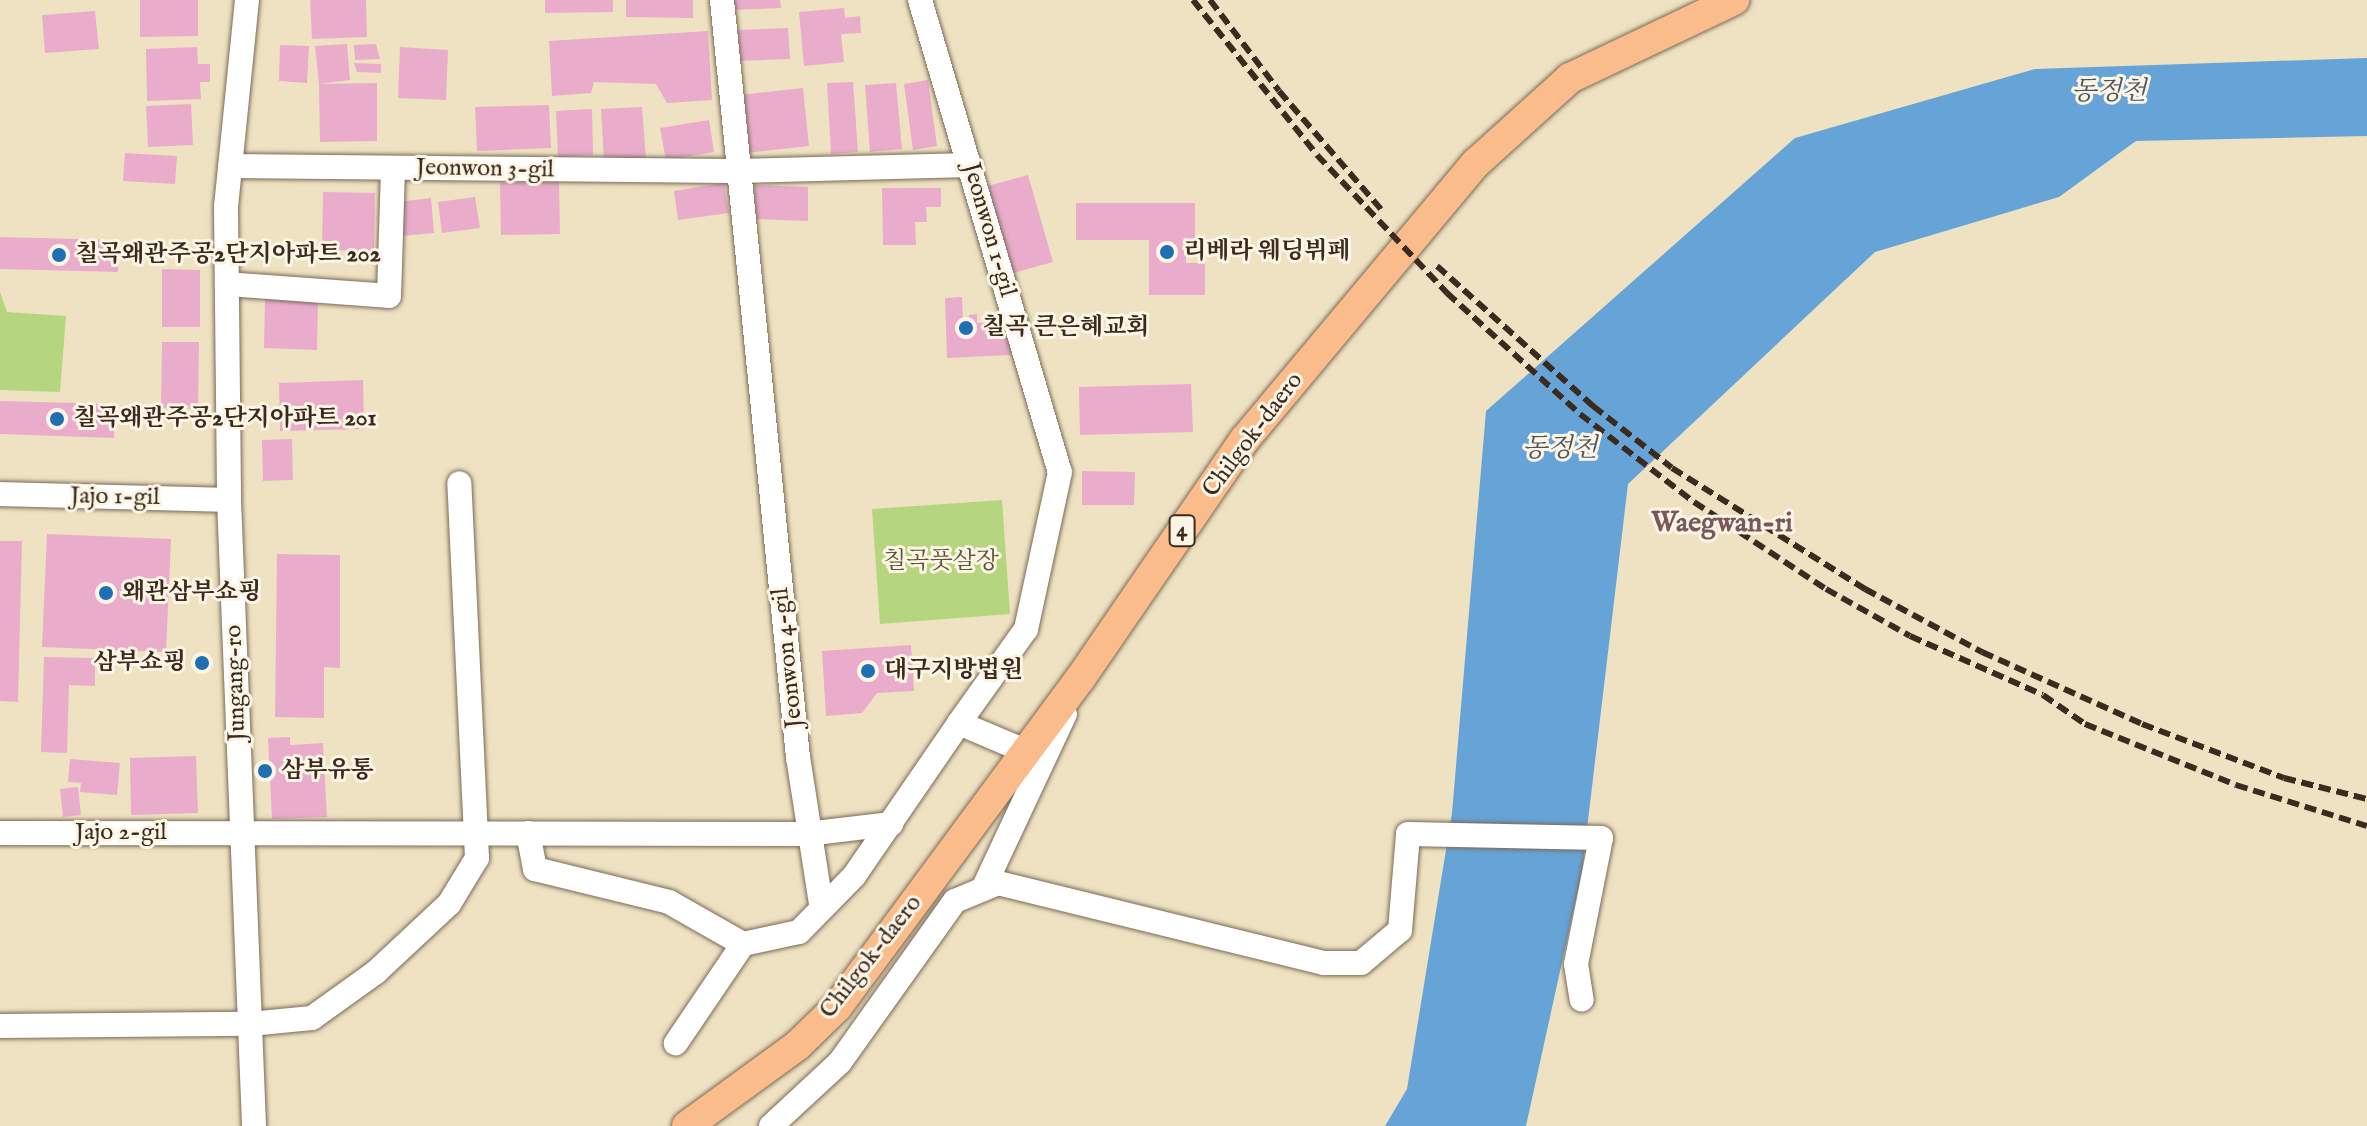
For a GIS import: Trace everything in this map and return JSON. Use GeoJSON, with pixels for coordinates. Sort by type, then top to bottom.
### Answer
{"type":"FeatureCollection","features":[{"type":"Feature","properties":{"kind":"main road","name":"Chilgok-daero"},"geometry":{"type":"LineString","coordinates":[[690,1125],[798,1045],[837,1007],[1080,679],[1245,439],[1476,163],[1570,78],[1734,0]]}},
{"type":"Feature","properties":{"kind":"street","name":"Jungang-ro"},"geometry":{"type":"LineString","coordinates":[[247,0],[230,166],[227,284],[229,500],[254,1126]]}},
{"type":"Feature","properties":{"kind":"street"},"geometry":{"type":"LineString","coordinates":[[722,0],[739,171]]}},
{"type":"Feature","properties":{"kind":"street","name":"Jeonwon 1-gil"},"geometry":{"type":"LineString","coordinates":[[743,944],[799,932],[821,904],[854,876],[1026,629],[1060,472],[920,0]]}},
{"type":"Feature","properties":{"kind":"street","name":"Jeonwon 3-gil"},"geometry":{"type":"LineString","coordinates":[[230,166],[739,171],[970,165]]}},
{"type":"Feature","properties":{"kind":"street"},"geometry":{"type":"LineString","coordinates":[[227,284],[389,296],[393,168]]}},
{"type":"Feature","properties":{"kind":"street","name":"Jeonwon 4-gil"},"geometry":{"type":"LineString","coordinates":[[739,171],[807,834],[821,904]]}},
{"type":"Feature","properties":{"kind":"street"},"geometry":{"type":"LineString","coordinates":[[0,1026],[250,1024],[312,1018],[376,972],[449,904],[477,858],[459,483]]}},
{"type":"Feature","properties":{"kind":"street","name":"Jajo 1-gil"},"geometry":{"type":"LineString","coordinates":[[0,494],[229,500]]}},
{"type":"Feature","properties":{"kind":"street"},"geometry":{"type":"LineString","coordinates":[[983,889],[1080,679]]}},
{"type":"Feature","properties":{"kind":"street"},"geometry":{"type":"LineString","coordinates":[[959,723],[1025,751]]}},
{"type":"Feature","properties":{"kind":"street"},"geometry":{"type":"LineString","coordinates":[[242,832],[807,834],[891,824]]}},
{"type":"Feature","properties":{"kind":"street","name":"Jajo 2-gil"},"geometry":{"type":"LineString","coordinates":[[0,833],[242,832]]}},
{"type":"Feature","properties":{"kind":"street"},"geometry":{"type":"LineString","coordinates":[[528,833],[535,869],[669,902],[743,944],[676,1043]]}},
{"type":"Feature","properties":{"kind":"street"},"geometry":{"type":"LineString","coordinates":[[771,1126],[840,1062],[955,901],[998,883],[1324,963],[1361,963],[1400,930],[1408,834],[1601,838],[1576,964],[1582,1000]]}},
{"type":"Feature","properties":{"kind":"green space"},"geometry":{"type":"Polygon","coordinates":[[[0,292],[7,312],[66,316],[60,392],[0,390],[0,292]]]}},
{"type":"Feature","properties":{"kind":"green space","name":"칠곡풋살장"},"geometry":{"type":"Polygon","coordinates":[[[1002,500],[1010,614],[880,624],[872,509],[1002,500]]]}},
{"type":"Feature","properties":{"kind":"water","name":"동정천"},"geometry":{"type":"Polygon","coordinates":[[[2367,58],[2367,136],[2136,141],[2059,197],[1875,252],[1628,484],[1582,871],[1526,1126],[1385,1126],[1407,1089],[1452,813],[1486,411],[1795,138],[2035,69],[2367,58]]]}},
{"type":"Feature","properties":{"kind":"building"},"geometry":{"type":"Polygon","coordinates":[[[140,0],[198,0],[198,36],[140,37],[140,0]]]}},
{"type":"Feature","properties":{"kind":"building"},"geometry":{"type":"Polygon","coordinates":[[[310,0],[366,0],[367,37],[312,39],[310,0]]]}},
{"type":"Feature","properties":{"kind":"building"},"geometry":{"type":"Polygon","coordinates":[[[545,0],[613,0],[613,12],[545,13],[545,0]]]}},
{"type":"Feature","properties":{"kind":"building"},"geometry":{"type":"Polygon","coordinates":[[[626,0],[693,0],[693,18],[626,17],[626,0]]]}},
{"type":"Feature","properties":{"kind":"building"},"geometry":{"type":"Polygon","coordinates":[[[731,0],[780,0],[781,8],[731,10],[731,0]]]}},
{"type":"Feature","properties":{"kind":"building"},"geometry":{"type":"Polygon","coordinates":[[[844,8],[845,18],[860,16],[861,33],[841,34],[844,62],[804,66],[799,12],[844,8]]]}},
{"type":"Feature","properties":{"kind":"building"},"geometry":{"type":"Polygon","coordinates":[[[95,11],[99,49],[45,53],[42,15],[95,11]]]}},
{"type":"Feature","properties":{"kind":"building"},"geometry":{"type":"Polygon","coordinates":[[[788,28],[790,59],[738,61],[737,30],[788,28]]]}},
{"type":"Feature","properties":{"kind":"building"},"geometry":{"type":"Polygon","coordinates":[[[708,31],[712,100],[667,103],[656,84],[594,82],[591,93],[552,96],[549,41],[708,31]]]}},
{"type":"Feature","properties":{"kind":"building"},"geometry":{"type":"Polygon","coordinates":[[[347,44],[350,80],[319,84],[315,46],[347,44]]]}},
{"type":"Feature","properties":{"kind":"building"},"geometry":{"type":"Polygon","coordinates":[[[376,44],[380,59],[355,60],[354,45],[376,44]]]}},
{"type":"Feature","properties":{"kind":"building"},"geometry":{"type":"Polygon","coordinates":[[[280,45],[309,46],[307,83],[279,81],[280,45]]]}},
{"type":"Feature","properties":{"kind":"building"},"geometry":{"type":"Polygon","coordinates":[[[197,47],[198,64],[210,64],[210,82],[200,82],[201,99],[147,101],[146,49],[197,47]]]}},
{"type":"Feature","properties":{"kind":"building"},"geometry":{"type":"Polygon","coordinates":[[[400,47],[448,50],[446,100],[398,98],[400,47]]]}},
{"type":"Feature","properties":{"kind":"building"},"geometry":{"type":"Polygon","coordinates":[[[354,63],[381,64],[381,73],[357,72],[354,63]]]}},
{"type":"Feature","properties":{"kind":"building"},"geometry":{"type":"Polygon","coordinates":[[[928,80],[937,146],[913,150],[904,84],[928,80]]]}},
{"type":"Feature","properties":{"kind":"building"},"geometry":{"type":"Polygon","coordinates":[[[853,82],[858,152],[831,154],[827,83],[853,82]]]}},
{"type":"Feature","properties":{"kind":"building"},"geometry":{"type":"Polygon","coordinates":[[[377,83],[377,141],[320,142],[319,84],[377,83]]]}},
{"type":"Feature","properties":{"kind":"building"},"geometry":{"type":"Polygon","coordinates":[[[896,83],[902,149],[870,152],[865,85],[896,83]]]}},
{"type":"Feature","properties":{"kind":"building"},"geometry":{"type":"Polygon","coordinates":[[[803,88],[809,146],[747,153],[740,95],[803,88]]]}},
{"type":"Feature","properties":{"kind":"building"},"geometry":{"type":"Polygon","coordinates":[[[191,104],[193,145],[148,147],[146,106],[191,104]]]}},
{"type":"Feature","properties":{"kind":"building"},"geometry":{"type":"Polygon","coordinates":[[[549,105],[551,148],[477,151],[475,107],[549,105]]]}},
{"type":"Feature","properties":{"kind":"building"},"geometry":{"type":"Polygon","coordinates":[[[642,107],[646,159],[604,161],[601,109],[642,107]]]}},
{"type":"Feature","properties":{"kind":"building"},"geometry":{"type":"Polygon","coordinates":[[[592,109],[593,155],[558,157],[556,111],[592,109]]]}},
{"type":"Feature","properties":{"kind":"building"},"geometry":{"type":"Polygon","coordinates":[[[709,120],[714,152],[666,160],[660,128],[709,120]]]}},
{"type":"Feature","properties":{"kind":"building"},"geometry":{"type":"Polygon","coordinates":[[[125,153],[177,156],[175,184],[123,181],[125,153]]]}},
{"type":"Feature","properties":{"kind":"building"},"geometry":{"type":"Polygon","coordinates":[[[1028,175],[1053,262],[1013,273],[988,186],[1028,175]]]}},
{"type":"Feature","properties":{"kind":"building"},"geometry":{"type":"Polygon","coordinates":[[[559,182],[560,234],[501,235],[500,183],[559,182]]]}},
{"type":"Feature","properties":{"kind":"building"},"geometry":{"type":"Polygon","coordinates":[[[724,183],[729,213],[678,220],[674,191],[724,183]]]}},
{"type":"Feature","properties":{"kind":"building"},"geometry":{"type":"Polygon","coordinates":[[[755,185],[808,187],[808,221],[754,219],[755,185]]]}},
{"type":"Feature","properties":{"kind":"building"},"geometry":{"type":"Polygon","coordinates":[[[882,188],[941,188],[941,207],[926,207],[927,222],[915,222],[916,245],[883,245],[882,188]]]}},
{"type":"Feature","properties":{"kind":"building"},"geometry":{"type":"Polygon","coordinates":[[[323,192],[375,193],[374,251],[322,250],[323,192]]]}},
{"type":"Feature","properties":{"kind":"building"},"geometry":{"type":"Polygon","coordinates":[[[475,197],[480,228],[442,233],[438,202],[475,197]]]}},
{"type":"Feature","properties":{"kind":"building"},"geometry":{"type":"Polygon","coordinates":[[[431,198],[434,233],[401,236],[398,202],[431,198]]]}},
{"type":"Feature","properties":{"kind":"building","name":"리베라 웨딩뷔페"},"geometry":{"type":"Polygon","coordinates":[[[1076,203],[1195,203],[1195,240],[1186,240],[1186,263],[1205,263],[1205,295],[1149,295],[1149,240],[1076,240],[1076,203]]]}},
{"type":"Feature","properties":{"kind":"building","name":"칠곡왜관주공2단지아파트 202"},"geometry":{"type":"Polygon","coordinates":[[[0,237],[119,240],[118,272],[0,269],[0,237]]]}},
{"type":"Feature","properties":{"kind":"building"},"geometry":{"type":"Polygon","coordinates":[[[162,269],[200,270],[200,327],[162,327],[162,269]]]}},
{"type":"Feature","properties":{"kind":"building"},"geometry":{"type":"Polygon","coordinates":[[[265,297],[318,299],[317,350],[264,348],[265,297]]]}},
{"type":"Feature","properties":{"kind":"building","name":"칠곡 큰은혜교회"},"geometry":{"type":"Polygon","coordinates":[[[962,297],[963,324],[969,324],[969,315],[977,314],[977,323],[986,323],[987,328],[1009,327],[1011,355],[947,358],[945,298],[962,297]]]}},
{"type":"Feature","properties":{"kind":"building"},"geometry":{"type":"Polygon","coordinates":[[[162,342],[199,342],[198,409],[161,408],[162,342]]]}},
{"type":"Feature","properties":{"kind":"building"},"geometry":{"type":"Polygon","coordinates":[[[363,380],[364,429],[280,431],[279,383],[363,380]]]}},
{"type":"Feature","properties":{"kind":"building"},"geometry":{"type":"Polygon","coordinates":[[[1191,384],[1193,432],[1080,435],[1079,387],[1191,384]]]}},
{"type":"Feature","properties":{"kind":"building","name":"칠곡왜관주공2단지아파트 201"},"geometry":{"type":"Polygon","coordinates":[[[0,401],[115,404],[114,438],[0,434],[0,401]]]}},
{"type":"Feature","properties":{"kind":"building"},"geometry":{"type":"Polygon","coordinates":[[[292,439],[293,480],[263,481],[262,440],[292,439]]]}},
{"type":"Feature","properties":{"kind":"building"},"geometry":{"type":"Polygon","coordinates":[[[1082,471],[1135,472],[1134,505],[1082,505],[1082,471]]]}},
{"type":"Feature","properties":{"kind":"building","name":"왜관삼부쇼핑"},"geometry":{"type":"Polygon","coordinates":[[[47,534],[171,539],[166,652],[42,647],[47,534]]]}},
{"type":"Feature","properties":{"kind":"building"},"geometry":{"type":"Polygon","coordinates":[[[0,541],[22,541],[18,702],[0,701],[0,541]]]}},
{"type":"Feature","properties":{"kind":"building"},"geometry":{"type":"Polygon","coordinates":[[[277,554],[340,555],[340,668],[324,667],[324,718],[275,717],[277,554]]]}},
{"type":"Feature","properties":{"kind":"building","name":"대구지방법원"},"geometry":{"type":"Polygon","coordinates":[[[911,645],[914,691],[877,693],[862,713],[826,716],[822,651],[911,645]]]}},
{"type":"Feature","properties":{"kind":"building"},"geometry":{"type":"Polygon","coordinates":[[[44,657],[95,658],[95,686],[69,685],[67,753],[41,752],[44,657]]]}},
{"type":"Feature","properties":{"kind":"building"},"geometry":{"type":"Polygon","coordinates":[[[290,737],[290,745],[323,743],[327,817],[272,819],[268,738],[290,737]]]}},
{"type":"Feature","properties":{"kind":"building"},"geometry":{"type":"Polygon","coordinates":[[[196,756],[198,813],[131,815],[130,758],[196,756]]]}},
{"type":"Feature","properties":{"kind":"building"},"geometry":{"type":"Polygon","coordinates":[[[70,759],[120,763],[117,795],[80,792],[81,783],[68,782],[70,759]]]}},
{"type":"Feature","properties":{"kind":"building"},"geometry":{"type":"Polygon","coordinates":[[[78,787],[81,815],[63,817],[60,789],[78,787]]]}},
{"type":"Feature","properties":{"kind":"railway"},"geometry":{"type":"LineString","coordinates":[[1193,0],[1317,155],[1447,293],[1580,414],[1694,502],[1826,589],[1910,636],[2043,695],[2085,724],[2236,785],[2367,826]]}},
{"type":"Feature","properties":{"kind":"railway"},"geometry":{"type":"LineString","coordinates":[[1210,0],[1279,91],[1381,209]]}},
{"type":"Feature","properties":{"kind":"railway"},"geometry":{"type":"LineString","coordinates":[[1437,266],[1593,406],[1672,468],[1865,589],[1982,652],[2142,724],[2284,778],[2367,799]]}},
{"type":"Feature","properties":{"kind":"place","name":"리베라 웨딩뷔페"},"geometry":{"type":"Point","coordinates":[1167,252]}},
{"type":"Feature","properties":{"kind":"place","name":"칠곡왜관주공2단지아파트 202"},"geometry":{"type":"Point","coordinates":[59,255]}},
{"type":"Feature","properties":{"kind":"place","name":"칠곡 큰은혜교회"},"geometry":{"type":"Point","coordinates":[966,328]}},
{"type":"Feature","properties":{"kind":"place","name":"칠곡왜관주공2단지아파트 201"},"geometry":{"type":"Point","coordinates":[57,419]}},
{"type":"Feature","properties":{"kind":"place","name":"왜관삼부쇼핑"},"geometry":{"type":"Point","coordinates":[106,593]}},
{"type":"Feature","properties":{"kind":"place","name":"삼부쇼핑"},"geometry":{"type":"Point","coordinates":[202,663]}},
{"type":"Feature","properties":{"kind":"place","name":"대구지방법원"},"geometry":{"type":"Point","coordinates":[868,671]}},
{"type":"Feature","properties":{"kind":"place","name":"삼부유통"},"geometry":{"type":"Point","coordinates":[265,771]}},
{"type":"Feature","properties":{"kind":"district","name":"Waegwan-ri"},"geometry":{"type":"Point","coordinates":[1722,524]}}]}
